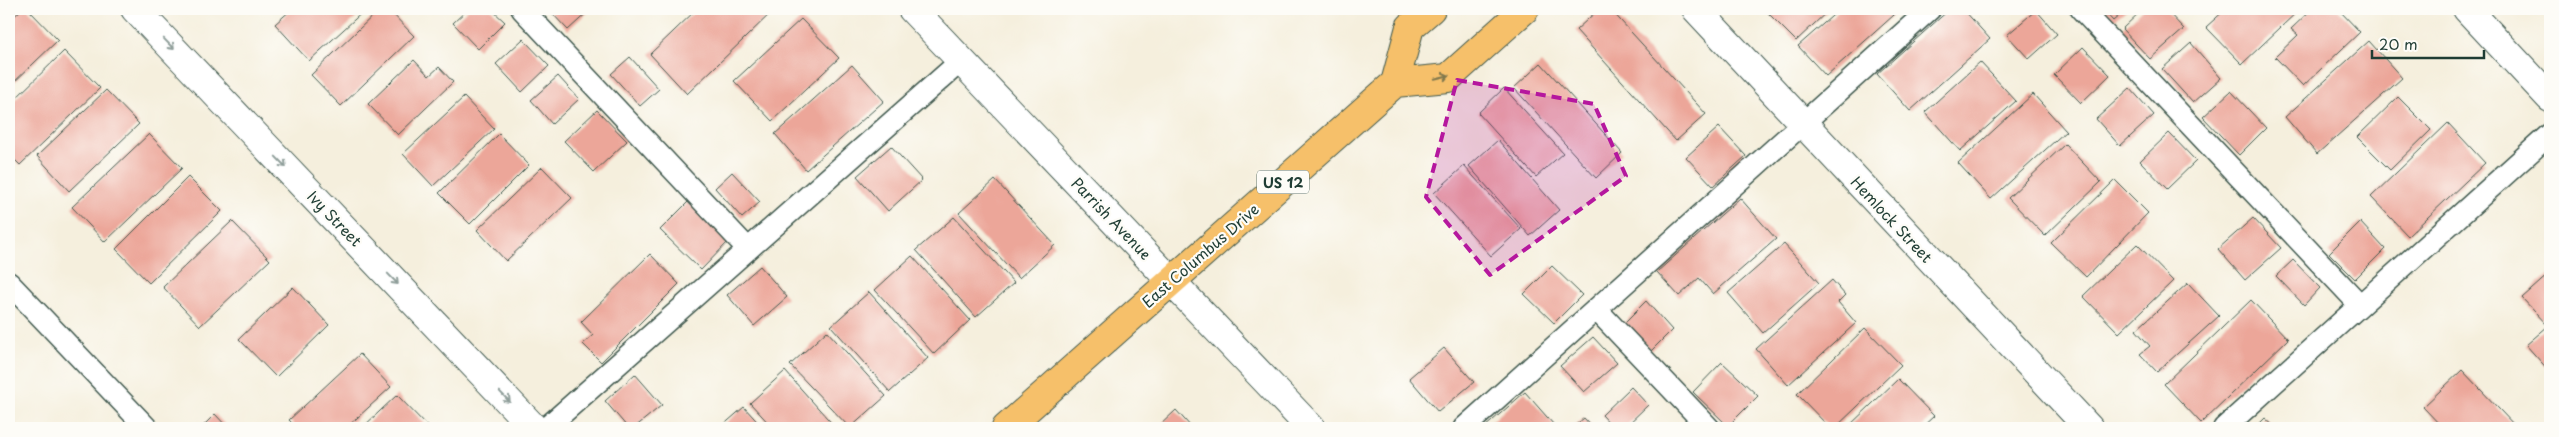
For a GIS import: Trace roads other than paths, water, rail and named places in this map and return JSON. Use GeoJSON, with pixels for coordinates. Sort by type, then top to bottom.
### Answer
{"type":"FeatureCollection","features":[{"type":"Feature","properties":{"kind":"main road"},"geometry":{"type":"LineString","coordinates":[[1431,9],[1410,27],[1394,83],[1448,78],[1525,9]]}},
{"type":"Feature","properties":{"kind":"main road","name":"East Columbus Drive"},"geometry":{"type":"LineString","coordinates":[[1006,428],[1394,83]]}},
{"type":"Feature","properties":{"kind":"street","name":"Ivy Street"},"geometry":{"type":"LineString","coordinates":[[135,9],[534,428]]}},
{"type":"Feature","properties":{"kind":"street","name":"Parrish Avenue"},"geometry":{"type":"LineString","coordinates":[[912,9],[1311,428]]}},
{"type":"Feature","properties":{"kind":"street","name":"Hemlock Street"},"geometry":{"type":"LineString","coordinates":[[1696,9],[2089,428]]}},
{"type":"Feature","properties":{"kind":"street"},"geometry":{"type":"LineString","coordinates":[[2467,9],[2550,98]]}},
{"type":"Feature","properties":{"kind":"lane"},"geometry":{"type":"LineString","coordinates":[[522,9],[748,249]]}},
{"type":"Feature","properties":{"kind":"lane"},"geometry":{"type":"LineString","coordinates":[[1464,428],[1930,9]]}},
{"type":"Feature","properties":{"kind":"lane"},"geometry":{"type":"LineString","coordinates":[[2081,9],[2360,305]]}},
{"type":"Feature","properties":{"kind":"lane"},"geometry":{"type":"LineString","coordinates":[[546,428],[962,60]]}},
{"type":"Feature","properties":{"kind":"lane"},"geometry":{"type":"LineString","coordinates":[[2224,428],[2550,134]]}},
{"type":"Feature","properties":{"kind":"lane"},"geometry":{"type":"LineString","coordinates":[[9,283],[146,428]]}},
{"type":"Feature","properties":{"kind":"lane"},"geometry":{"type":"LineString","coordinates":[[1596,309],[1709,428]]}}]}
